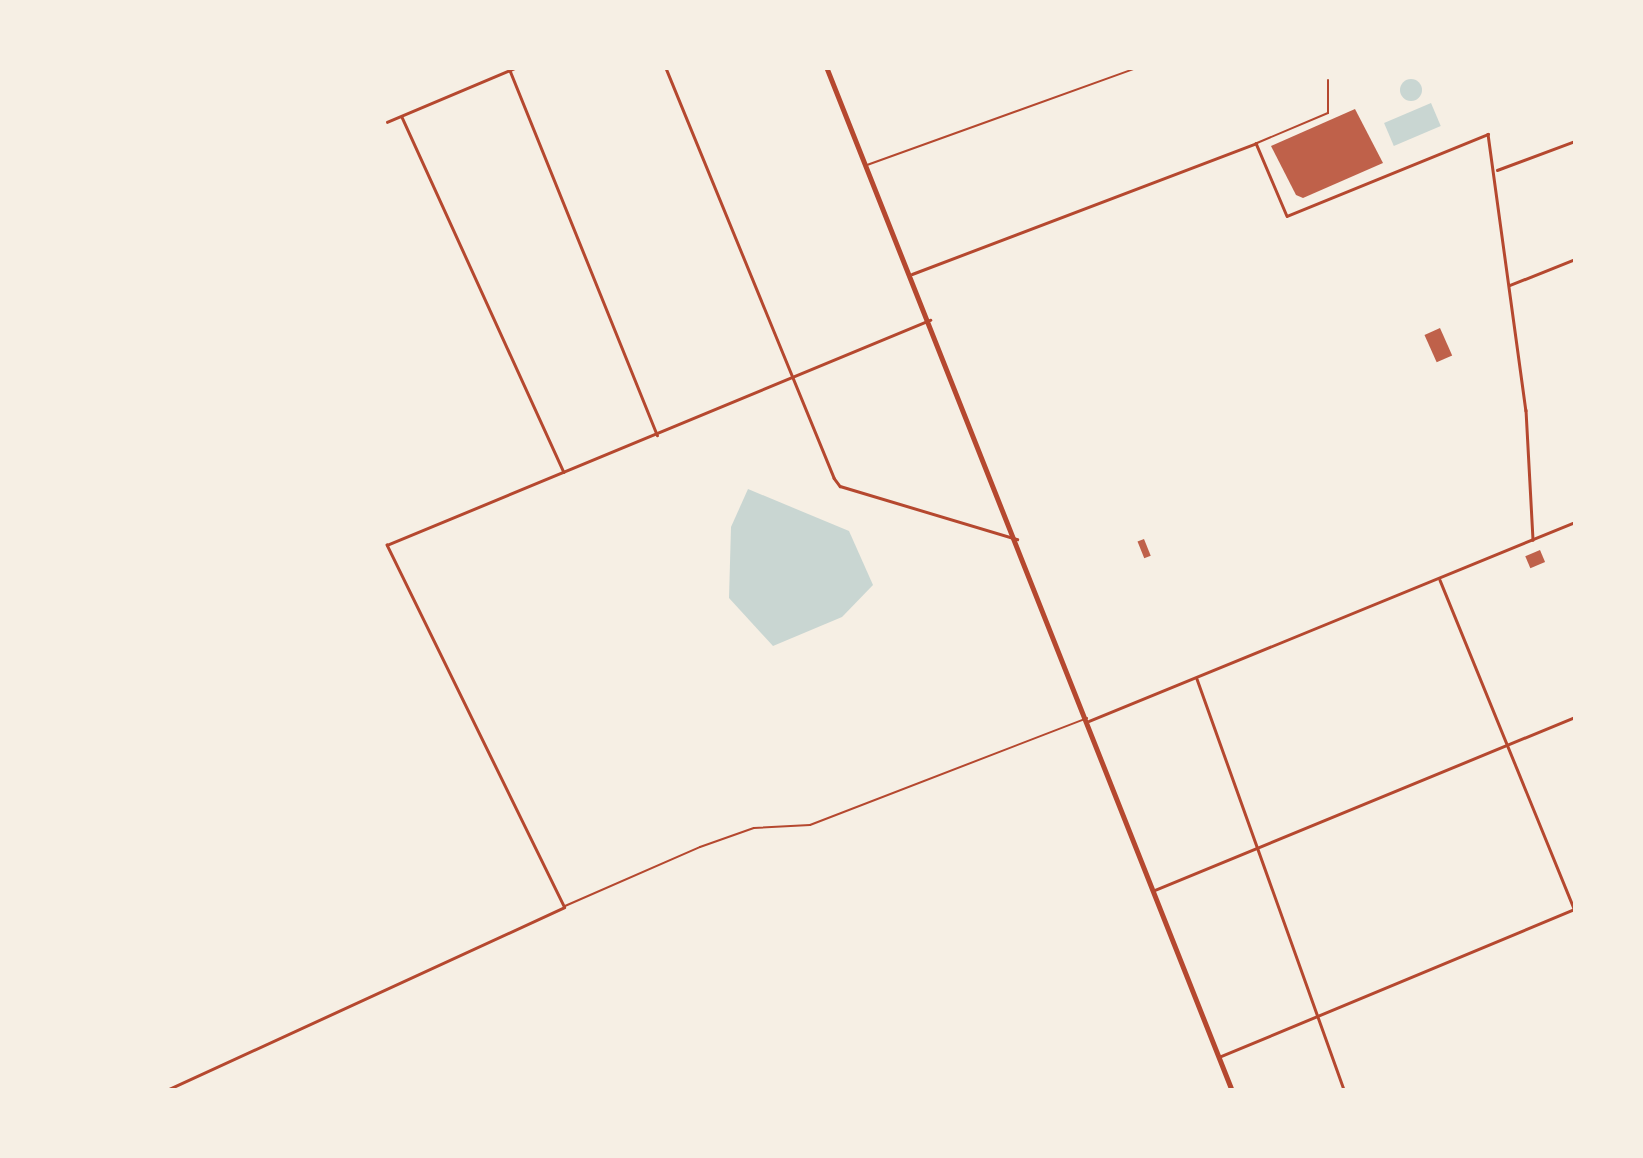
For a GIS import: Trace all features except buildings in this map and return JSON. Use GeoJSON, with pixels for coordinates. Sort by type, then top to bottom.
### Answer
{"type":"FeatureCollection","features":[{"type":"Feature","properties":{"kind":"main road"},"geometry":{"type":"LineString","coordinates":[[827,68],[912,274],[1156,890],[1232,1090]]}},
{"type":"Feature","properties":{"kind":"street"},"geometry":{"type":"LineString","coordinates":[[387,122],[515,68]]}},
{"type":"Feature","properties":{"kind":"street"},"geometry":{"type":"LineString","coordinates":[[666,68],[834,478],[840,486],[1017,539]]}},
{"type":"Feature","properties":{"kind":"street"},"geometry":{"type":"LineString","coordinates":[[509,69],[658,436]]}},
{"type":"Feature","properties":{"kind":"street"},"geometry":{"type":"LineString","coordinates":[[402,117],[564,472]]}},
{"type":"Feature","properties":{"kind":"street"},"geometry":{"type":"LineString","coordinates":[[912,274],[1256,143],[1287,216],[1484,132],[1491,136],[1497,170],[1510,285],[1532,540]]}},
{"type":"Feature","properties":{"kind":"street"},"geometry":{"type":"LineString","coordinates":[[1497,170],[1575,141]]}},
{"type":"Feature","properties":{"kind":"street"},"geometry":{"type":"LineString","coordinates":[[1510,285],[1575,259]]}},
{"type":"Feature","properties":{"kind":"street"},"geometry":{"type":"LineString","coordinates":[[167,1090],[564,907],[387,545],[658,436],[930,320]]}},
{"type":"Feature","properties":{"kind":"street"},"geometry":{"type":"LineString","coordinates":[[1088,719],[1197,679],[1575,522]]}},
{"type":"Feature","properties":{"kind":"street"},"geometry":{"type":"LineString","coordinates":[[1219,1057],[1575,909],[1440,580]]}},
{"type":"Feature","properties":{"kind":"street"},"geometry":{"type":"LineString","coordinates":[[1197,679],[1254,850],[1344,1090]]}},
{"type":"Feature","properties":{"kind":"street"},"geometry":{"type":"LineString","coordinates":[[1156,890],[1575,717]]}},
{"type":"Feature","properties":{"kind":"lane"},"geometry":{"type":"LineString","coordinates":[[866,165],[1136,68]]}},
{"type":"Feature","properties":{"kind":"lane"},"geometry":{"type":"LineString","coordinates":[[1256,143],[1328,113],[1328,80]]}},
{"type":"Feature","properties":{"kind":"lane"},"geometry":{"type":"LineString","coordinates":[[564,907],[700,847],[754,828],[810,825],[1088,719]]}},
{"type":"Feature","properties":{"kind":"shaded area"},"geometry":{"type":"Polygon","coordinates":[[[1411,79],[1419,82],[1422,90],[1419,98],[1411,101],[1403,98],[1400,90],[1403,82],[1411,79]]]}},
{"type":"Feature","properties":{"kind":"shaded area"},"geometry":{"type":"Polygon","coordinates":[[[1431,103],[1441,126],[1394,146],[1384,123],[1431,103]]]}},
{"type":"Feature","properties":{"kind":"shaded area"},"geometry":{"type":"Polygon","coordinates":[[[748,489],[849,531],[873,585],[842,617],[773,646],[729,598],[731,527],[748,489]]]}}]}
